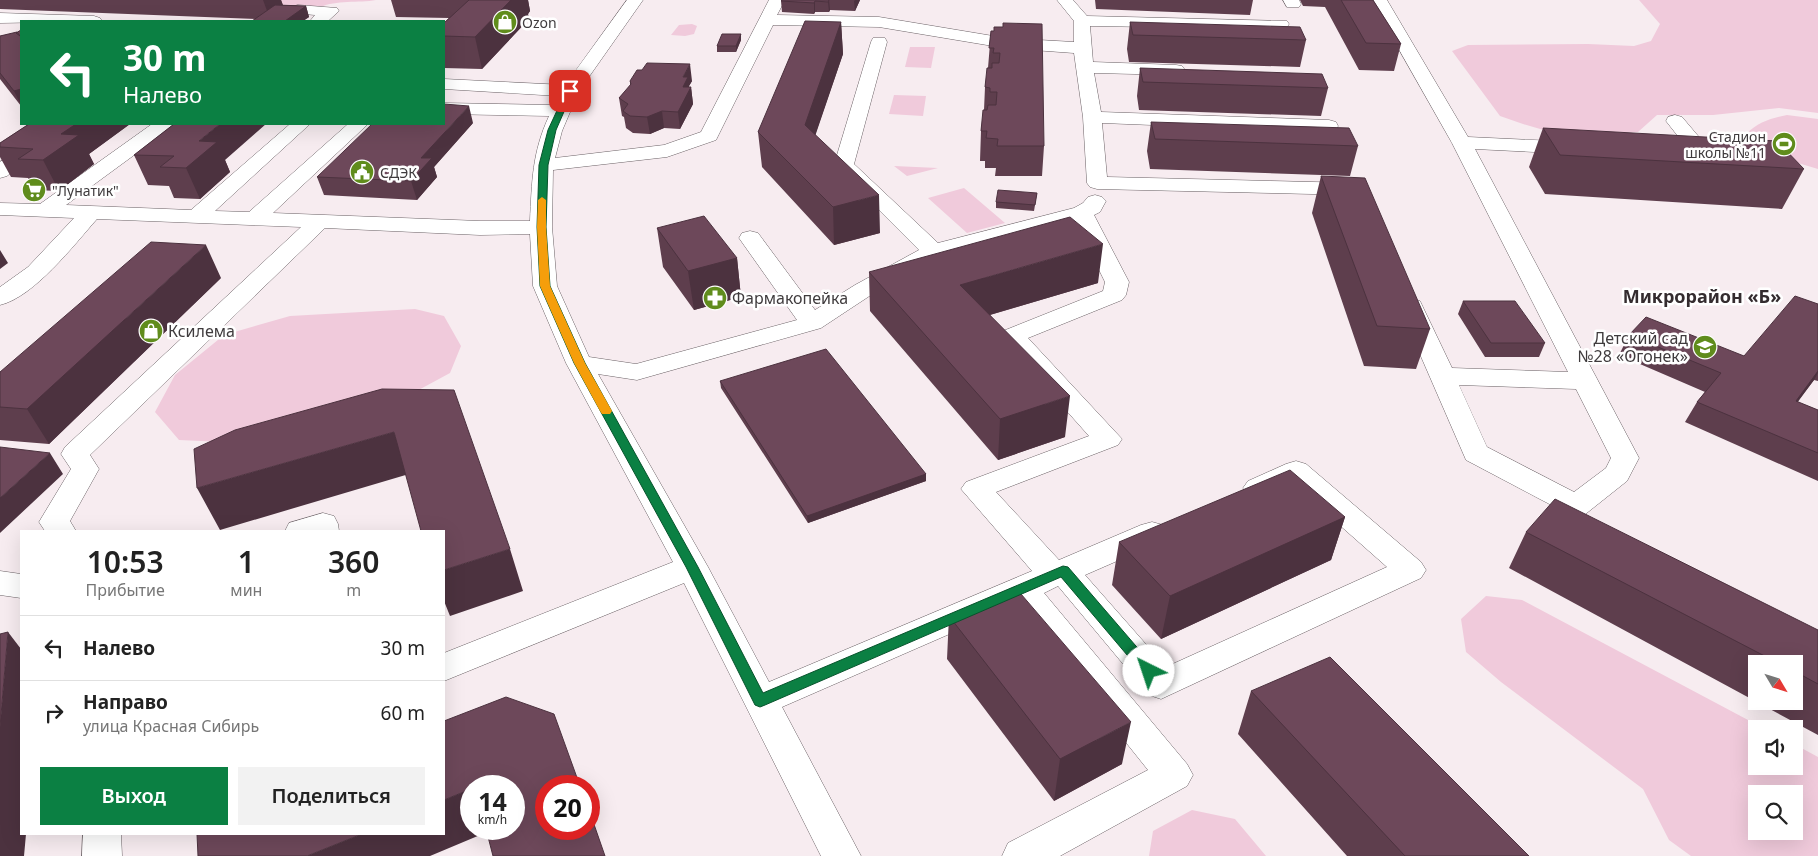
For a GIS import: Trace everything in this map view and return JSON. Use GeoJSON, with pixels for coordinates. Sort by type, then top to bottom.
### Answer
{"type":"FeatureCollection","features":[{"type":"Feature","properties":{"kind":"street"},"geometry":{"type":"LineString","coordinates":[[635,0],[566,101],[552,130],[543,165],[541,227],[545,286],[579,363],[692,567],[841,856]]}},
{"type":"Feature","properties":{"kind":"street"},"geometry":{"type":"LineString","coordinates":[[543,165],[667,151],[709,136],[777,0]]}},
{"type":"Feature","properties":{"kind":"street"},"geometry":{"type":"LineString","coordinates":[[579,363],[637,372],[812,323],[863,290],[933,252],[1082,213],[1092,207],[1098,196],[1082,21],[1065,0]]}},
{"type":"Feature","properties":{"kind":"street"},"geometry":{"type":"LineString","coordinates":[[1379,0],[1462,143],[1625,458],[1617,474],[1562,518],[1606,540]]}},
{"type":"Feature","properties":{"kind":"street"},"geometry":{"type":"LineString","coordinates":[[298,10],[331,11],[319,20]]}},
{"type":"Feature","properties":{"kind":"street"},"geometry":{"type":"LineString","coordinates":[[0,18],[63,20]]}},
{"type":"Feature","properties":{"kind":"street"},"geometry":{"type":"LineString","coordinates":[[767,20],[880,24],[1005,42],[1084,58],[1194,70]]}},
{"type":"Feature","properties":{"kind":"street"},"geometry":{"type":"LineString","coordinates":[[1082,21],[1281,24]]}},
{"type":"Feature","properties":{"kind":"street"},"geometry":{"type":"LineString","coordinates":[[880,24],[844,165],[933,252]]}},
{"type":"Feature","properties":{"kind":"street"},"geometry":{"type":"LineString","coordinates":[[445,84],[566,101]]}},
{"type":"Feature","properties":{"kind":"street"},"geometry":{"type":"LineString","coordinates":[[445,108],[566,101]]}},
{"type":"Feature","properties":{"kind":"street"},"geometry":{"type":"LineString","coordinates":[[1092,117],[1329,126]]}},
{"type":"Feature","properties":{"kind":"street"},"geometry":{"type":"LineString","coordinates":[[1674,153],[1703,154],[1675,122]]}},
{"type":"Feature","properties":{"kind":"street"},"geometry":{"type":"LineString","coordinates":[[0,172],[61,125]]}},
{"type":"Feature","properties":{"kind":"street"},"geometry":{"type":"LineString","coordinates":[[44,211],[163,125]]}},
{"type":"Feature","properties":{"kind":"street"},"geometry":{"type":"LineString","coordinates":[[196,217],[300,125]]}},
{"type":"Feature","properties":{"kind":"street"},"geometry":{"type":"LineString","coordinates":[[254,219],[358,125]]}},
{"type":"Feature","properties":{"kind":"street"},"geometry":{"type":"LineString","coordinates":[[1462,143],[1597,149]]}},
{"type":"Feature","properties":{"kind":"street"},"geometry":{"type":"LineString","coordinates":[[1097,182],[1360,189],[1369,209]]}},
{"type":"Feature","properties":{"kind":"street"},"geometry":{"type":"LineString","coordinates":[[0,210],[480,228],[541,227]]}},
{"type":"Feature","properties":{"kind":"street"},"geometry":{"type":"LineString","coordinates":[[0,298],[36,272],[91,213]]}},
{"type":"Feature","properties":{"kind":"street"},"geometry":{"type":"LineString","coordinates":[[1082,213],[1117,282],[1114,295],[1012,336],[1108,439],[976,489],[1058,573],[1161,685],[1410,570],[1296,472],[1233,498]]}},
{"type":"Feature","properties":{"kind":"street"},"geometry":{"type":"LineString","coordinates":[[60,530],[54,522],[85,469],[75,454],[319,222]]}},
{"type":"Feature","properties":{"kind":"street"},"geometry":{"type":"LineString","coordinates":[[750,238],[812,323]]}},
{"type":"Feature","properties":{"kind":"street"},"geometry":{"type":"LineString","coordinates":[[1404,288],[1476,453],[1576,506]]}},
{"type":"Feature","properties":{"kind":"street"},"geometry":{"type":"LineString","coordinates":[[1442,376],[1585,381]]}},
{"type":"Feature","properties":{"kind":"street"},"geometry":{"type":"LineString","coordinates":[[760,701],[1180,521]]}},
{"type":"Feature","properties":{"kind":"street"},"geometry":{"type":"LineString","coordinates":[[303,530],[323,524],[324,530]]}},
{"type":"Feature","properties":{"kind":"street"},"geometry":{"type":"LineString","coordinates":[[445,667],[692,567]]}},
{"type":"Feature","properties":{"kind":"street"},"geometry":{"type":"LineString","coordinates":[[0,583],[20,586]]}},
{"type":"Feature","properties":{"kind":"street"},"geometry":{"type":"LineString","coordinates":[[1022,589],[1174,775],[1022,856]]}},
{"type":"Feature","properties":{"kind":"street"},"geometry":{"type":"LineString","coordinates":[[102,835],[102,856]]}},
{"type":"Feature","properties":{"kind":"shaded area"},"geometry":{"type":"Polygon","coordinates":[[[161,0],[376,0],[333,3],[321,7],[161,0]]]}},
{"type":"Feature","properties":{"kind":"shaded area"},"geometry":{"type":"Polygon","coordinates":[[[1639,0],[1818,0],[1818,113],[1779,108],[1713,115],[1657,115],[1638,132],[1590,134],[1547,131],[1500,116],[1452,51],[1468,45],[1588,44],[1634,46],[1651,41],[1660,24],[1639,0]]]}},
{"type":"Feature","properties":{"kind":"shaded area"},"geometry":{"type":"Polygon","coordinates":[[[692,24],[697,26],[694,34],[685,36],[671,35],[679,25],[692,24]]]}},
{"type":"Feature","properties":{"kind":"shaded area"},"geometry":{"type":"Polygon","coordinates":[[[910,47],[935,47],[931,68],[905,67],[910,47]]]}},
{"type":"Feature","properties":{"kind":"shaded area"},"geometry":{"type":"Polygon","coordinates":[[[894,95],[926,96],[923,116],[889,114],[894,95]]]}},
{"type":"Feature","properties":{"kind":"shaded area","name":"Стадион школы №11"},"geometry":{"type":"Polygon","coordinates":[[[1787,115],[1818,119],[1818,169],[1778,157],[1748,141],[1746,134],[1755,126],[1770,119],[1787,115]]]}},
{"type":"Feature","properties":{"kind":"shaded area"},"geometry":{"type":"Polygon","coordinates":[[[894,166],[938,168],[907,176],[894,166]]]}},
{"type":"Feature","properties":{"kind":"shaded area"},"geometry":{"type":"Polygon","coordinates":[[[964,188],[1005,223],[967,233],[928,198],[964,188]]]}},
{"type":"Feature","properties":{"kind":"shaded area"},"geometry":{"type":"Polygon","coordinates":[[[415,309],[444,316],[461,346],[450,373],[402,399],[223,442],[179,440],[155,412],[175,375],[224,335],[290,316],[415,309]]]}},
{"type":"Feature","properties":{"kind":"shaded area"},"geometry":{"type":"Polygon","coordinates":[[[1486,596],[1522,600],[1748,720],[1748,775],[1803,775],[1803,749],[1818,757],[1818,856],[1691,856],[1669,840],[1643,789],[1501,682],[1466,652],[1461,619],[1486,596]]]}},
{"type":"Feature","properties":{"kind":"shaded area"},"geometry":{"type":"Polygon","coordinates":[[[1192,810],[1235,819],[1266,856],[1149,856],[1153,831],[1192,810]]]}},
{"type":"Feature","properties":{"kind":"building"},"geometry":{"type":"Polygon","coordinates":[[[469,0],[511,0],[475,37],[445,36],[445,22],[469,0]]]}},
{"type":"Feature","properties":{"kind":"building"},"geometry":{"type":"Polygon","coordinates":[[[782,0],[829,0],[828,2],[815,1],[814,3],[782,0]]]}},
{"type":"Feature","properties":{"kind":"building"},"geometry":{"type":"Polygon","coordinates":[[[1341,0],[1373,0],[1401,44],[1366,43],[1341,0]]]}},
{"type":"Feature","properties":{"kind":"building"},"geometry":{"type":"Polygon","coordinates":[[[275,5],[306,6],[286,20],[253,20],[275,5]]]}},
{"type":"Feature","properties":{"kind":"building"},"geometry":{"type":"Polygon","coordinates":[[[805,21],[841,22],[805,125],[879,195],[833,207],[758,132],[805,21]]]}},
{"type":"Feature","properties":{"kind":"building"},"geometry":{"type":"Polygon","coordinates":[[[1130,22],[1300,27],[1306,40],[1133,35],[1130,22]]]}},
{"type":"Feature","properties":{"kind":"building"},"geometry":{"type":"Polygon","coordinates":[[[1003,23],[1042,24],[1044,146],[997,146],[998,139],[986,138],[987,131],[981,131],[983,110],[987,110],[988,105],[996,105],[997,92],[990,92],[990,88],[985,87],[987,68],[992,68],[992,63],[999,63],[1000,53],[993,53],[994,48],[989,48],[991,31],[994,31],[994,27],[1003,27],[1003,23]]]}},
{"type":"Feature","properties":{"kind":"building"},"geometry":{"type":"Polygon","coordinates":[[[17,32],[20,36],[20,89],[14,91],[0,73],[0,36],[17,32]]]}},
{"type":"Feature","properties":{"kind":"building"},"geometry":{"type":"Polygon","coordinates":[[[722,34],[741,34],[736,46],[717,46],[722,34]]]}},
{"type":"Feature","properties":{"kind":"building"},"geometry":{"type":"Polygon","coordinates":[[[647,63],[690,64],[683,77],[688,77],[683,87],[691,87],[678,112],[662,111],[647,117],[630,116],[623,111],[628,104],[619,98],[631,84],[630,81],[637,70],[642,70],[647,63]]]}},
{"type":"Feature","properties":{"kind":"building"},"geometry":{"type":"Polygon","coordinates":[[[1140,68],[1322,74],[1328,88],[1143,82],[1140,68]]]}},
{"type":"Feature","properties":{"kind":"building"},"geometry":{"type":"Polygon","coordinates":[[[445,104],[469,106],[421,158],[432,158],[411,181],[317,177],[371,125],[445,125],[445,104]]]}},
{"type":"Feature","properties":{"kind":"building"},"geometry":{"type":"Polygon","coordinates":[[[1151,122],[1349,128],[1358,146],[1155,139],[1151,122]]]}},
{"type":"Feature","properties":{"kind":"building"},"geometry":{"type":"Polygon","coordinates":[[[27,125],[74,125],[61,134],[79,135],[43,160],[18,159],[33,149],[0,147],[0,143],[27,125]]]}},
{"type":"Feature","properties":{"kind":"building"},"geometry":{"type":"Polygon","coordinates":[[[173,125],[219,125],[199,141],[217,142],[186,168],[160,167],[174,156],[134,155],[173,125]]]}},
{"type":"Feature","properties":{"kind":"building"},"geometry":{"type":"Polygon","coordinates":[[[1543,128],[1777,141],[1804,169],[1560,155],[1543,128]]]}},
{"type":"Feature","properties":{"kind":"building"},"geometry":{"type":"Polygon","coordinates":[[[1321,176],[1365,178],[1430,329],[1377,326],[1321,176]]]}},
{"type":"Feature","properties":{"kind":"building"},"geometry":{"type":"Polygon","coordinates":[[[998,190],[1037,193],[1035,205],[996,202],[998,190]]]}},
{"type":"Feature","properties":{"kind":"building"},"geometry":{"type":"Polygon","coordinates":[[[704,216],[737,258],[688,271],[657,228],[704,216]]]}},
{"type":"Feature","properties":{"kind":"building"},"geometry":{"type":"Polygon","coordinates":[[[1070,217],[1103,244],[960,285],[1070,396],[1000,419],[869,272],[1070,217]]]}},
{"type":"Feature","properties":{"kind":"building"},"geometry":{"type":"Polygon","coordinates":[[[151,242],[206,245],[27,409],[0,407],[0,372],[151,242]]]}},
{"type":"Feature","properties":{"kind":"building"},"geometry":{"type":"Polygon","coordinates":[[[1795,296],[1818,304],[1818,371],[1796,401],[1818,410],[1818,453],[1697,402],[1721,373],[1629,335],[1646,317],[1744,356],[1795,296]]]}},
{"type":"Feature","properties":{"kind":"building"},"geometry":{"type":"Polygon","coordinates":[[[1463,301],[1515,301],[1545,343],[1491,343],[1463,301]]]}},
{"type":"Feature","properties":{"kind":"building"},"geometry":{"type":"Polygon","coordinates":[[[826,349],[926,474],[807,516],[720,381],[826,349]]]}},
{"type":"Feature","properties":{"kind":"building"},"geometry":{"type":"Polygon","coordinates":[[[382,389],[454,390],[510,549],[445,570],[445,530],[421,530],[394,432],[197,488],[194,449],[235,430],[382,389]]]}},
{"type":"Feature","properties":{"kind":"building"},"geometry":{"type":"Polygon","coordinates":[[[0,447],[50,453],[0,498],[0,447]]]}},
{"type":"Feature","properties":{"kind":"building"},"geometry":{"type":"Polygon","coordinates":[[[1290,470],[1345,517],[1170,596],[1119,542],[1290,470]]]}},
{"type":"Feature","properties":{"kind":"building"},"geometry":{"type":"Polygon","coordinates":[[[1555,499],[1818,630],[1818,684],[1803,676],[1803,655],[1763,655],[1526,532],[1555,499]]]}},
{"type":"Feature","properties":{"kind":"building"},"geometry":{"type":"Polygon","coordinates":[[[1015,587],[1131,722],[1060,759],[949,616],[1015,587]]]}},
{"type":"Feature","properties":{"kind":"building"},"geometry":{"type":"Polygon","coordinates":[[[8,632],[0,727],[0,634],[8,632]]]}},
{"type":"Feature","properties":{"kind":"building"},"geometry":{"type":"Polygon","coordinates":[[[1330,657],[1529,856],[1405,856],[1251,691],[1330,657]]]}},
{"type":"Feature","properties":{"kind":"building"},"geometry":{"type":"Polygon","coordinates":[[[506,697],[554,714],[576,775],[535,775],[535,840],[599,840],[605,856],[493,856],[489,840],[525,840],[525,775],[460,775],[460,793],[445,800],[445,721],[506,697]]]}},
{"type":"Feature","properties":{"kind":"building"},"geometry":{"type":"Polygon","coordinates":[[[197,835],[360,835],[307,856],[198,856],[197,835]]]}},
{"type":"Feature","properties":{"kind":"slow traffic"},"geometry":{"type":"LineString","coordinates":[[542,200],[541,227],[545,286],[579,363],[606,411]]}},
{"type":"Feature","properties":{"kind":"place","name":"Ozon"},"geometry":{"type":"Point","coordinates":[505,22]}},
{"type":"Feature","properties":{"kind":"place","name":"Стадион школы №11"},"geometry":{"type":"Point","coordinates":[1784,144]}},
{"type":"Feature","properties":{"kind":"place","name":"СДЭК"},"geometry":{"type":"Point","coordinates":[362,172]}},
{"type":"Feature","properties":{"kind":"place","name":"\"Лунатик\""},"geometry":{"type":"Point","coordinates":[34,190]}},
{"type":"Feature","properties":{"kind":"place","name":"Фармакопейка"},"geometry":{"type":"Point","coordinates":[715,298]}},
{"type":"Feature","properties":{"kind":"place","name":"Ксилема"},"geometry":{"type":"Point","coordinates":[151,331]}},
{"type":"Feature","properties":{"kind":"place","name":"Детский сад №28 «Огонек»"},"geometry":{"type":"Point","coordinates":[1705,347]}},
{"type":"Feature","properties":{"kind":"district","name":"Микрорайон «Б»"},"geometry":{"type":"Point","coordinates":[1702,296]}},
{"type":"Feature","properties":{"kind":"route"},"geometry":{"type":"LineString","coordinates":[[570,91],[562,112],[552,130],[543,165],[541,227],[545,286],[579,363],[692,567],[760,701],[1063,571],[1149,671]]}}]}
